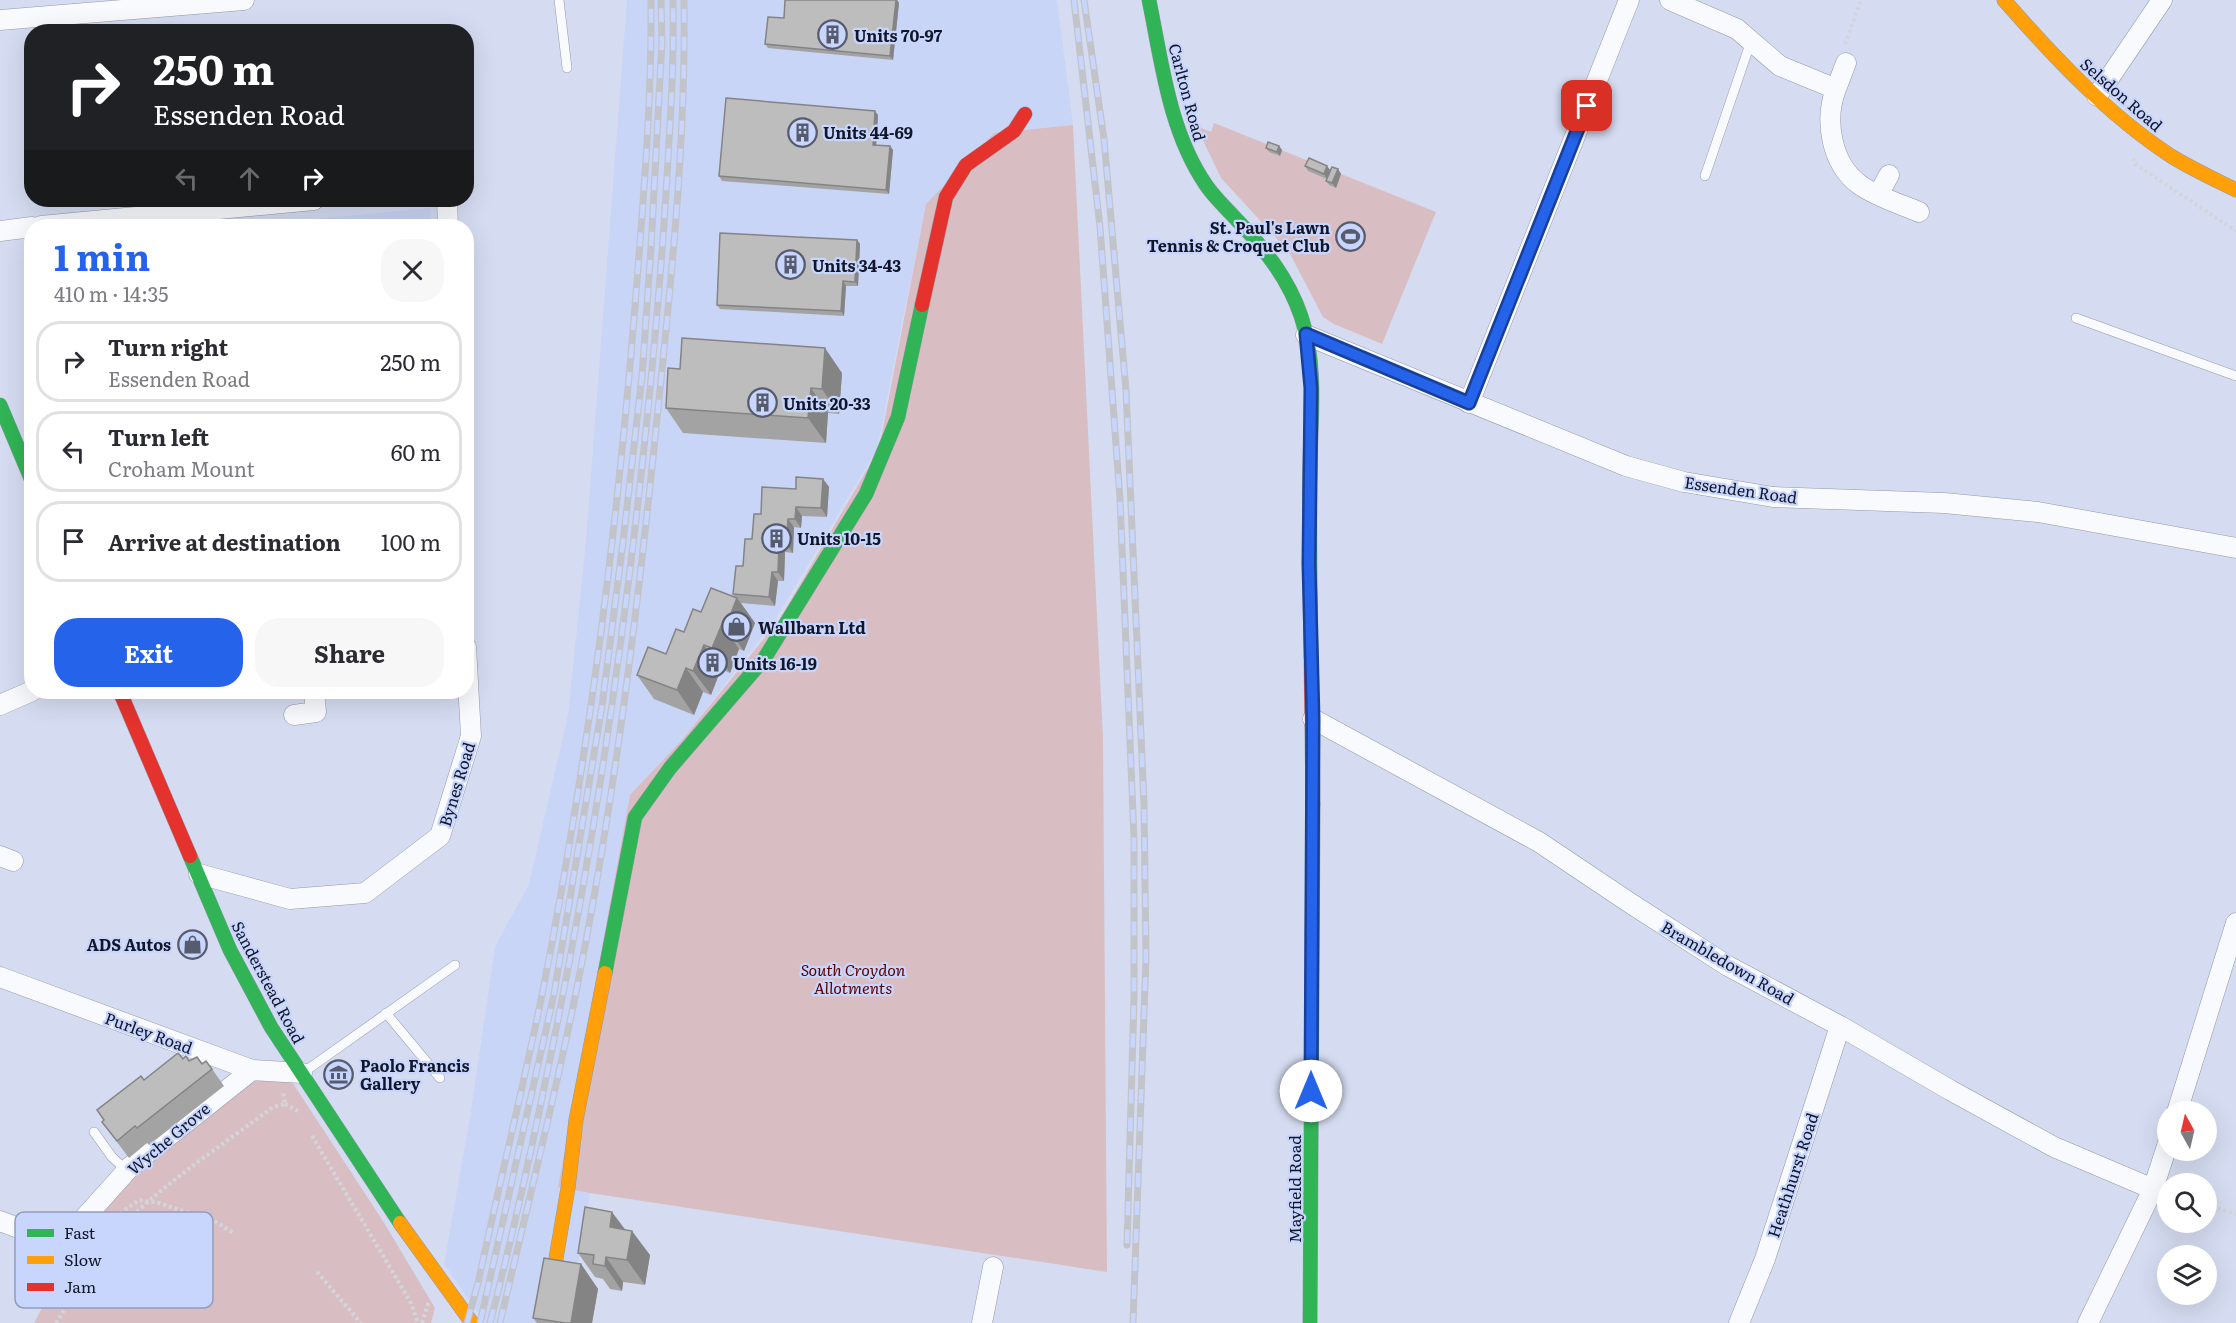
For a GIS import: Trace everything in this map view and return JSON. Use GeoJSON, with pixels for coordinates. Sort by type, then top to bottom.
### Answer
{"type":"FeatureCollection","features":[{"type":"Feature","properties":{"kind":"street"},"geometry":{"type":"LineString","coordinates":[[0,20],[244,0]]}},
{"type":"Feature","properties":{"kind":"street","name":"Carlton Road"},"geometry":{"type":"LineString","coordinates":[[1149,0],[1169,99],[1188,154],[1207,188],[1265,250],[1279,269],[1291,291],[1306,334]]}},
{"type":"Feature","properties":{"kind":"street"},"geometry":{"type":"LineString","coordinates":[[1469,403],[1629,0]]}},
{"type":"Feature","properties":{"kind":"street"},"geometry":{"type":"LineString","coordinates":[[1670,0],[1737,29],[1780,66],[1836,89]]}},
{"type":"Feature","properties":{"kind":"street","name":"Selsdon Road"},"geometry":{"type":"LineString","coordinates":[[2004,0],[2033,33],[2120,117],[2161,149],[2236,190]]}},
{"type":"Feature","properties":{"kind":"street"},"geometry":{"type":"LineString","coordinates":[[2097,96],[2162,0]]}},
{"type":"Feature","properties":{"kind":"street"},"geometry":{"type":"LineString","coordinates":[[1846,63],[1830,106],[1830,125],[1838,154],[1851,178],[1878,195],[1919,212]]}},
{"type":"Feature","properties":{"kind":"street"},"geometry":{"type":"LineString","coordinates":[[545,1323],[568,1188],[578,1108],[635,817],[670,768],[764,659],[866,494],[898,417],[946,198],[966,165],[1014,131],[1025,114]]}},
{"type":"Feature","properties":{"kind":"street"},"geometry":{"type":"LineString","coordinates":[[1878,195],[1889,175]]}},
{"type":"Feature","properties":{"kind":"street"},"geometry":{"type":"LineString","coordinates":[[132,219],[247,207]]}},
{"type":"Feature","properties":{"kind":"street"},"geometry":{"type":"LineString","coordinates":[[0,231],[24,228]]}},
{"type":"Feature","properties":{"kind":"street","name":"Essenden Road"},"geometry":{"type":"LineString","coordinates":[[1306,334],[1626,466],[1684,482],[1773,497],[1944,503],[2037,512],[2236,548]]}},
{"type":"Feature","properties":{"kind":"street","name":"Mayfield Road"},"geometry":{"type":"LineString","coordinates":[[1306,334],[1311,388],[1309,564],[1313,719],[1311,1323]]}},
{"type":"Feature","properties":{"kind":"street"},"geometry":{"type":"LineString","coordinates":[[0,405],[24,462]]}},
{"type":"Feature","properties":{"kind":"street"},"geometry":{"type":"LineString","coordinates":[[0,705],[24,694]]}},
{"type":"Feature","properties":{"kind":"street","name":"Sanderstead Road"},"geometry":{"type":"LineString","coordinates":[[123,699],[230,950],[271,1027],[395,1215],[472,1323]]}},
{"type":"Feature","properties":{"kind":"street"},"geometry":{"type":"LineString","coordinates":[[294,715],[316,712],[315,699]]}},
{"type":"Feature","properties":{"kind":"street","name":"Bynes Road"},"geometry":{"type":"LineString","coordinates":[[199,874],[290,899],[365,893],[440,836],[471,736],[469,699]]}},
{"type":"Feature","properties":{"kind":"street","name":"Brambledown Road"},"geometry":{"type":"LineString","coordinates":[[1313,719],[1539,842],[1728,966],[1840,1026],[2054,1148],[2153,1189]]}},
{"type":"Feature","properties":{"kind":"street"},"geometry":{"type":"LineString","coordinates":[[2180,1101],[2236,923]]}},
{"type":"Feature","properties":{"kind":"street","name":"Purley Road"},"geometry":{"type":"LineString","coordinates":[[0,977],[252,1070],[302,1073]]}},
{"type":"Feature","properties":{"kind":"street","name":"Heathhurst Road"},"geometry":{"type":"LineString","coordinates":[[1739,1323],[1765,1259],[1840,1026]]}},
{"type":"Feature","properties":{"kind":"street","name":"Wyche Grove"},"geometry":{"type":"LineString","coordinates":[[90,1212],[127,1171],[252,1070]]}},
{"type":"Feature","properties":{"kind":"street"},"geometry":{"type":"LineString","coordinates":[[2088,1323],[2153,1189],[2162,1161]]}},
{"type":"Feature","properties":{"kind":"street"},"geometry":{"type":"LineString","coordinates":[[0,1221],[15,1227]]}},
{"type":"Feature","properties":{"kind":"street"},"geometry":{"type":"LineString","coordinates":[[982,1323],[993,1267]]}},
{"type":"Feature","properties":{"kind":"lane"},"geometry":{"type":"LineString","coordinates":[[559,0],[567,68]]}},
{"type":"Feature","properties":{"kind":"lane"},"geometry":{"type":"LineString","coordinates":[[1705,176],[1751,41]]}},
{"type":"Feature","properties":{"kind":"lane"},"geometry":{"type":"LineString","coordinates":[[2076,318],[2236,376]]}},
{"type":"Feature","properties":{"kind":"lane"},"geometry":{"type":"LineString","coordinates":[[302,1073],[455,965]]}},
{"type":"Feature","properties":{"kind":"lane"},"geometry":{"type":"LineString","coordinates":[[386,1013],[440,1078]]}},
{"type":"Feature","properties":{"kind":"lane"},"geometry":{"type":"LineString","coordinates":[[94,1132],[111,1157],[127,1171]]}},
{"type":"Feature","properties":{"kind":"path"},"geometry":{"type":"LineString","coordinates":[[1846,63],[1839,60],[1861,0]]}},
{"type":"Feature","properties":{"kind":"path"},"geometry":{"type":"LineString","coordinates":[[281,1072],[285,1104]]}},
{"type":"Feature","properties":{"kind":"path"},"geometry":{"type":"LineString","coordinates":[[138,1212],[273,1107],[285,1104],[297,1110],[302,1119]]}},
{"type":"Feature","properties":{"kind":"path"},"geometry":{"type":"LineString","coordinates":[[308,1129],[411,1303],[417,1323]]}},
{"type":"Feature","properties":{"kind":"path"},"geometry":{"type":"LineString","coordinates":[[122,1212],[139,1200],[159,1203],[186,1212]]}},
{"type":"Feature","properties":{"kind":"path"},"geometry":{"type":"LineString","coordinates":[[2217,1208],[2236,1214]]}},
{"type":"Feature","properties":{"kind":"path"},"geometry":{"type":"LineString","coordinates":[[213,1221],[235,1234]]}},
{"type":"Feature","properties":{"kind":"path"},"geometry":{"type":"LineString","coordinates":[[317,1272],[361,1323]]}},
{"type":"Feature","properties":{"kind":"path"},"geometry":{"type":"LineString","coordinates":[[56,1323],[65,1308]]}},
{"type":"Feature","properties":{"kind":"shaded area"},"geometry":{"type":"Polygon","coordinates":[[[627,0],[1057,0],[1073,125],[994,133],[926,204],[877,449],[775,620],[681,741],[558,1187],[590,1193],[576,1278],[554,1323],[485,1323],[444,1264],[470,1117],[495,947],[529,884],[568,715],[586,541],[627,0]]]}},
{"type":"Feature","properties":{"kind":"shaded area"},"geometry":{"type":"Polygon","coordinates":[[[430,208],[431,219],[314,219],[430,208]]]}},
{"type":"Feature","properties":{"kind":"green space","name":"St. Paul's Lawn Tennis & Croquet Club"},"geometry":{"type":"Polygon","coordinates":[[[1214,123],[1436,212],[1382,344],[1323,317],[1289,252],[1221,178],[1196,126],[1211,132],[1214,123]]]}},
{"type":"Feature","properties":{"kind":"green space","name":"South Croydon Allotments"},"geometry":{"type":"Polygon","coordinates":[[[1073,125],[1103,738],[1107,1272],[558,1187],[630,795],[681,741],[779,620],[879,449],[926,204],[994,133],[1073,125]]]}},
{"type":"Feature","properties":{"kind":"green space"},"geometry":{"type":"Polygon","coordinates":[[[254,1078],[292,1082],[383,1221],[435,1308],[431,1323],[34,1323],[42,1308],[213,1308],[213,1212],[104,1212],[136,1173],[254,1078]]]}},
{"type":"Feature","properties":{"kind":"building","name":"Units 70-97"},"geometry":{"type":"Polygon","coordinates":[[[785,0],[896,0],[890,56],[765,44],[768,17],[784,18],[785,0]]]}},
{"type":"Feature","properties":{"kind":"building","name":"Units 44-69"},"geometry":{"type":"Polygon","coordinates":[[[726,98],[875,111],[873,145],[890,146],[886,190],[719,176],[726,98]]]}},
{"type":"Feature","properties":{"kind":"building"},"geometry":{"type":"Polygon","coordinates":[[[1268,142],[1279,146],[1277,152],[1266,148],[1268,142]]]}},
{"type":"Feature","properties":{"kind":"building"},"geometry":{"type":"Polygon","coordinates":[[[1309,158],[1327,166],[1324,174],[1305,166],[1309,158]]]}},
{"type":"Feature","properties":{"kind":"building"},"geometry":{"type":"Polygon","coordinates":[[[1332,167],[1338,169],[1332,183],[1326,181],[1332,167]]]}},
{"type":"Feature","properties":{"kind":"building","name":"Units 34-43"},"geometry":{"type":"Polygon","coordinates":[[[720,233],[857,240],[855,282],[843,281],[841,311],[717,305],[720,233]]]}},
{"type":"Feature","properties":{"kind":"building"},"geometry":{"type":"Polygon","coordinates":[[[682,338],[825,348],[822,389],[811,388],[808,418],[666,408],[668,368],[680,369],[682,338]]]}},
{"type":"Feature","properties":{"kind":"building","name":"Units 10-15"},"geometry":{"type":"Polygon","coordinates":[[[796,477],[823,479],[821,508],[796,507],[795,519],[788,519],[786,544],[779,544],[778,572],[772,572],[769,597],[733,594],[736,566],[743,566],[745,539],[752,539],[754,514],[761,514],[762,487],[796,489],[796,477]]]}},
{"type":"Feature","properties":{"kind":"building"},"geometry":{"type":"Polygon","coordinates":[[[711,588],[737,598],[726,626],[722,624],[712,648],[704,645],[693,671],[686,668],[677,690],[637,675],[648,647],[666,654],[676,629],[684,632],[693,609],[701,612],[711,588]]]}},
{"type":"Feature","properties":{"kind":"building"},"geometry":{"type":"Polygon","coordinates":[[[178,1053],[183,1059],[186,1056],[189,1061],[197,1057],[202,1064],[206,1061],[212,1069],[117,1141],[102,1122],[104,1120],[97,1110],[141,1076],[144,1080],[178,1053]]]}},
{"type":"Feature","properties":{"kind":"building"},"geometry":{"type":"Polygon","coordinates":[[[585,1207],[612,1212],[610,1227],[632,1231],[627,1260],[606,1257],[605,1266],[593,1264],[594,1255],[578,1253],[585,1207]]]}},
{"type":"Feature","properties":{"kind":"building"},"geometry":{"type":"Polygon","coordinates":[[[544,1258],[581,1264],[571,1323],[533,1318],[544,1258]]]}},
{"type":"Feature","properties":{"kind":"railway"},"geometry":{"type":"LineString","coordinates":[[467,1323],[478,1283],[543,990],[587,735],[599,649],[619,478],[635,306],[648,115],[651,0]]}},
{"type":"Feature","properties":{"kind":"railway"},"geometry":{"type":"LineString","coordinates":[[480,1323],[554,994],[602,706],[642,376],[662,41],[661,0]]}},
{"type":"Feature","properties":{"kind":"railway"},"geometry":{"type":"LineString","coordinates":[[490,1323],[530,1155],[567,976],[618,665],[650,393],[665,213],[673,53],[673,0]]}},
{"type":"Feature","properties":{"kind":"railway"},"geometry":{"type":"LineString","coordinates":[[500,1323],[574,1002],[601,855],[624,707],[673,256],[683,102],[684,0]]}},
{"type":"Feature","properties":{"kind":"railway"},"geometry":{"type":"LineString","coordinates":[[1074,0],[1100,227],[1120,499],[1134,838],[1134,998],[1127,1245]]}},
{"type":"Feature","properties":{"kind":"railway"},"geometry":{"type":"LineString","coordinates":[[1084,0],[1104,139],[1126,390],[1144,804],[1146,958],[1133,1323]]}},
{"type":"Feature","properties":{"kind":"traffic: fast"},"geometry":{"type":"LineString","coordinates":[[1149,0],[1168,96],[1193,164],[1213,194],[1256,241],[1282,276],[1296,302],[1306,334],[1312,390],[1311,656]]}},
{"type":"Feature","properties":{"kind":"traffic: fast"},"geometry":{"type":"LineString","coordinates":[[605,973],[635,817],[670,768],[764,659],[866,494],[898,417],[922,305]]}},
{"type":"Feature","properties":{"kind":"traffic: fast"},"geometry":{"type":"LineString","coordinates":[[0,405],[24,462]]}},
{"type":"Feature","properties":{"kind":"traffic: fast"},"geometry":{"type":"LineString","coordinates":[[1310,1323],[1313,804]]}},
{"type":"Feature","properties":{"kind":"traffic: fast"},"geometry":{"type":"LineString","coordinates":[[190,856],[230,950],[271,1027],[400,1223]]}},
{"type":"Feature","properties":{"kind":"traffic: slow"},"geometry":{"type":"LineString","coordinates":[[2004,0],[2082,84],[2125,122],[2171,156],[2236,190]]}},
{"type":"Feature","properties":{"kind":"traffic: slow"},"geometry":{"type":"LineString","coordinates":[[545,1323],[568,1188],[576,1120],[605,973]]}},
{"type":"Feature","properties":{"kind":"traffic: slow"},"geometry":{"type":"LineString","coordinates":[[400,1223],[472,1323]]}},
{"type":"Feature","properties":{"kind":"traffic: jam"},"geometry":{"type":"LineString","coordinates":[[922,305],[946,197],[966,165],[1014,131],[1025,114]]}},
{"type":"Feature","properties":{"kind":"traffic: jam"},"geometry":{"type":"LineString","coordinates":[[1311,656],[1313,804]]}},
{"type":"Feature","properties":{"kind":"traffic: jam"},"geometry":{"type":"LineString","coordinates":[[123,699],[190,856]]}},
{"type":"Feature","properties":{"kind":"place","name":"Units 70-97"},"geometry":{"type":"Point","coordinates":[833,35]}},
{"type":"Feature","properties":{"kind":"place","name":"Units 44-69"},"geometry":{"type":"Point","coordinates":[802,132]}},
{"type":"Feature","properties":{"kind":"place","name":"St. Paul's Lawn Tennis & Croquet Club"},"geometry":{"type":"Point","coordinates":[1351,236]}},
{"type":"Feature","properties":{"kind":"place","name":"Units 34-43"},"geometry":{"type":"Point","coordinates":[791,265]}},
{"type":"Feature","properties":{"kind":"place","name":"Units 20-33"},"geometry":{"type":"Point","coordinates":[762,403]}},
{"type":"Feature","properties":{"kind":"place","name":"Units 10-15"},"geometry":{"type":"Point","coordinates":[776,538]}},
{"type":"Feature","properties":{"kind":"place","name":"Wallbarn Ltd"},"geometry":{"type":"Point","coordinates":[737,627]}},
{"type":"Feature","properties":{"kind":"place","name":"Units 16-19"},"geometry":{"type":"Point","coordinates":[712,663]}},
{"type":"Feature","properties":{"kind":"place","name":"ADS Autos"},"geometry":{"type":"Point","coordinates":[192,944]}},
{"type":"Feature","properties":{"kind":"place","name":"Paolo Francis Gallery"},"geometry":{"type":"Point","coordinates":[339,1074]}},
{"type":"Feature","properties":{"kind":"route"},"geometry":{"type":"LineString","coordinates":[[1311,1091],[1313,719],[1309,564],[1311,371],[1306,334],[1469,403],[1587,106]]}}]}
